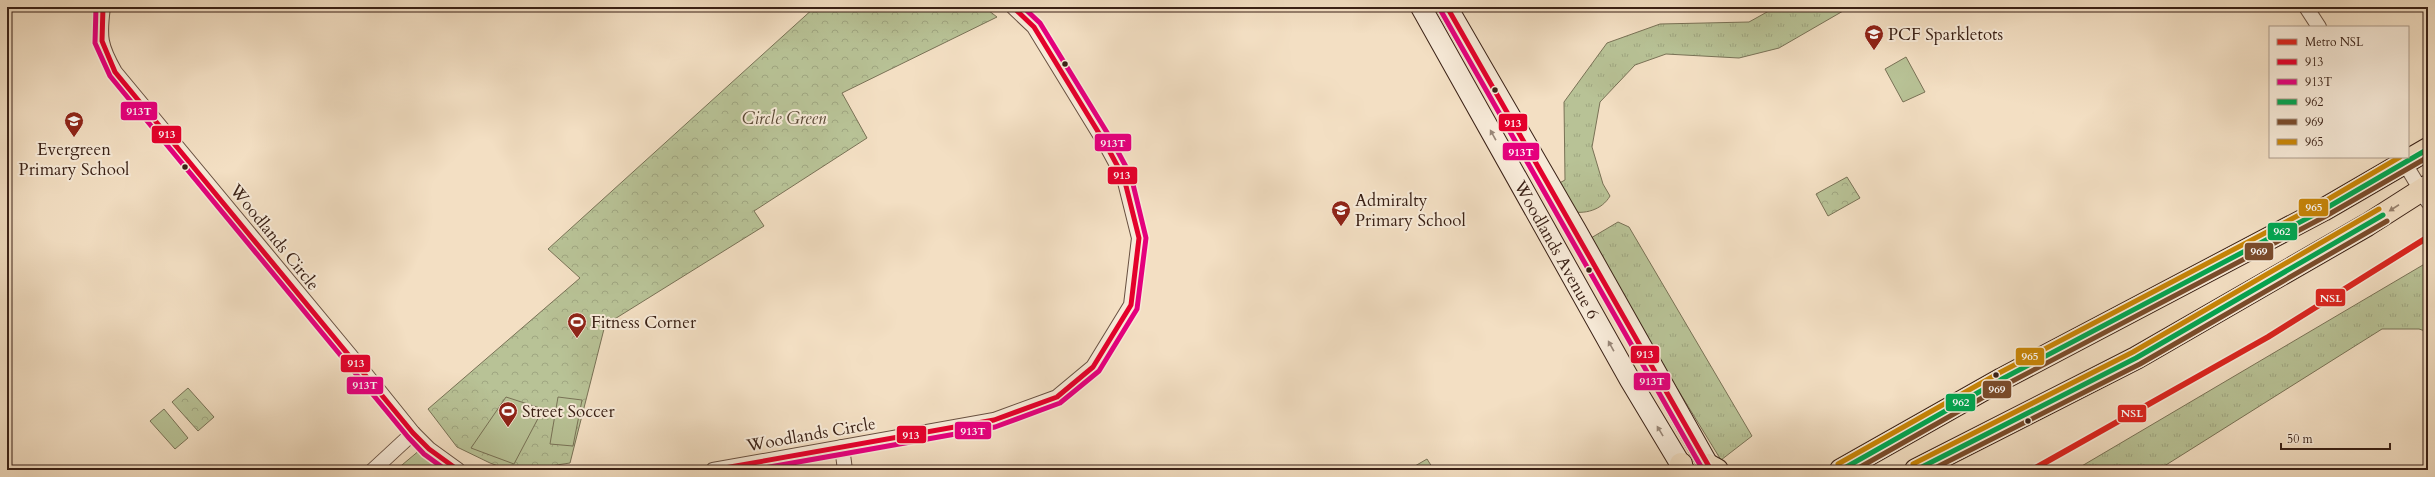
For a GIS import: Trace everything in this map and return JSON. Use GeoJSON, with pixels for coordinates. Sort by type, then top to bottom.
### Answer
{"type":"FeatureCollection","features":[{"type":"Feature","properties":{"kind":"main road"},"geometry":{"type":"LineString","coordinates":[[1841,470],[2002,379],[2230,260],[2403,161],[2428,149]]}},
{"type":"Feature","properties":{"kind":"main road"},"geometry":{"type":"LineString","coordinates":[[1916,470],[2136,358],[2367,225],[2426,193]]}},
{"type":"Feature","properties":{"kind":"street","name":"Woodlands Circle"},"geometry":{"type":"LineString","coordinates":[[102,7],[100,28],[102,49],[115,72],[360,367],[413,434],[429,450],[458,470]]}},
{"type":"Feature","properties":{"kind":"street","name":"Woodlands Circle"},"geometry":{"type":"LineString","coordinates":[[713,470],[994,420],[1057,397],[1093,367],[1131,304],[1139,238],[1124,178],[1058,64],[1034,27],[1013,7]]}},
{"type":"Feature","properties":{"kind":"street","name":"Woodlands Avenue 6"},"geometry":{"type":"LineString","coordinates":[[1420,7],[1630,380],[1682,468]]}},
{"type":"Feature","properties":{"kind":"street","name":"Woodlands Avenue 6"},"geometry":{"type":"LineString","coordinates":[[1447,7],[1712,468]]}},
{"type":"Feature","properties":{"kind":"street"},"geometry":{"type":"LineString","coordinates":[[2306,7],[2318,26]]}},
{"type":"Feature","properties":{"kind":"street"},"geometry":{"type":"LineString","coordinates":[[2403,161],[2426,193]]}},
{"type":"Feature","properties":{"kind":"street"},"geometry":{"type":"LineString","coordinates":[[373,470],[413,434]]}},
{"type":"Feature","properties":{"kind":"street"},"geometry":{"type":"LineString","coordinates":[[842,447],[845,470]]}},
{"type":"Feature","properties":{"kind":"green space","name":"Circle Green"},"geometry":{"type":"Polygon","coordinates":[[[815,7],[984,7],[997,17],[842,93],[867,138],[754,211],[764,226],[605,325],[570,463],[523,470],[509,470],[490,463],[457,447],[428,409],[580,278],[548,249],[815,7]]]}},
{"type":"Feature","properties":{"kind":"green space"},"geometry":{"type":"Polygon","coordinates":[[[1776,7],[1850,7],[1779,48],[1739,58],[1666,54],[1635,65],[1600,102],[1592,147],[1603,184],[1610,196],[1607,201],[1598,208],[1587,212],[1570,211],[1554,186],[1565,180],[1564,102],[1607,43],[1660,24],[1749,22],[1776,7]]]}},
{"type":"Feature","properties":{"kind":"green space"},"geometry":{"type":"Polygon","coordinates":[[[1906,57],[1925,92],[1903,102],[1885,69],[1906,57]]]}},
{"type":"Feature","properties":{"kind":"green space"},"geometry":{"type":"Polygon","coordinates":[[[1847,177],[1860,198],[1828,216],[1816,194],[1847,177]]]}},
{"type":"Feature","properties":{"kind":"green space"},"geometry":{"type":"Polygon","coordinates":[[[1618,222],[1629,227],[1752,436],[1721,460],[1591,248],[1591,238],[1618,222]]]}},
{"type":"Feature","properties":{"kind":"green space"},"geometry":{"type":"Polygon","coordinates":[[[2428,262],[2428,332],[2419,329],[2382,329],[2158,470],[2075,470],[2428,262]]]}},
{"type":"Feature","properties":{"kind":"green space"},"geometry":{"type":"Polygon","coordinates":[[[188,388],[214,417],[198,431],[172,402],[188,388]]]}},
{"type":"Feature","properties":{"kind":"green space","name":"Street Soccer"},"geometry":{"type":"Polygon","coordinates":[[[506,397],[543,409],[514,464],[471,448],[506,397]]]}},
{"type":"Feature","properties":{"kind":"green space"},"geometry":{"type":"Polygon","coordinates":[[[558,397],[582,400],[573,446],[550,444],[558,397]]]}},
{"type":"Feature","properties":{"kind":"green space"},"geometry":{"type":"Polygon","coordinates":[[[164,409],[188,438],[175,449],[150,421],[164,409]]]}},
{"type":"Feature","properties":{"kind":"green space"},"geometry":{"type":"Polygon","coordinates":[[[427,444],[449,470],[396,470],[427,444]]]}},
{"type":"Feature","properties":{"kind":"green space"},"geometry":{"type":"Polygon","coordinates":[[[1427,459],[1434,470],[1417,470],[1415,466],[1427,459]]]}},
{"type":"Feature","properties":{"kind":"metro line","name":"NSL"},"geometry":{"type":"LineString","coordinates":[[2032,470],[2268,337],[2428,237]]}},
{"type":"Feature","properties":{"kind":"transit line","name":"913T"},"geometry":{"type":"LineString","coordinates":[[96,7],[95,43],[110,76],[408,437],[424,454],[446,470]]}},
{"type":"Feature","properties":{"kind":"transit line","name":"913"},"geometry":{"type":"LineString","coordinates":[[103,7],[102,41],[115,72],[413,433],[429,449],[458,470]]}},
{"type":"Feature","properties":{"kind":"transit line","name":"913"},"geometry":{"type":"LineString","coordinates":[[713,470],[994,420],[1057,397],[1093,367],[1131,305],[1139,238],[1124,178],[1105,143],[1034,27],[1013,7]]}},
{"type":"Feature","properties":{"kind":"transit line","name":"913T"},"geometry":{"type":"LineString","coordinates":[[753,470],[995,427],[1060,403],[1099,371],[1137,309],[1146,238],[1131,176],[1111,139],[1040,23],[1023,7]]}},
{"type":"Feature","properties":{"kind":"transit line","name":"913"},"geometry":{"type":"LineString","coordinates":[[1447,7],[1711,470]]}},
{"type":"Feature","properties":{"kind":"transit line","name":"913T"},"geometry":{"type":"LineString","coordinates":[[1441,11],[1703,470]]}},
{"type":"Feature","properties":{"kind":"transit line","name":"962"},"geometry":{"type":"LineString","coordinates":[[1841,470],[2002,379],[2323,210],[2428,149]]}},
{"type":"Feature","properties":{"kind":"transit line","name":"969"},"geometry":{"type":"LineString","coordinates":[[1855,470],[2005,385],[2326,216],[2428,157]]}},
{"type":"Feature","properties":{"kind":"transit line","name":"965"},"geometry":{"type":"LineString","coordinates":[[1838,464],[1999,373],[2320,204],[2398,158]]}},
{"type":"Feature","properties":{"kind":"transit line","name":"965"},"geometry":{"type":"LineString","coordinates":[[1913,464],[2133,352],[2379,209]]}},
{"type":"Feature","properties":{"kind":"transit line","name":"962"},"geometry":{"type":"LineString","coordinates":[[1916,470],[2136,358],[2383,215]]}},
{"type":"Feature","properties":{"kind":"transit line","name":"969"},"geometry":{"type":"LineString","coordinates":[[1931,470],[2140,364],[2387,221]]}},
{"type":"Feature","properties":{"kind":"place","name":"PCF Sparkletots"},"geometry":{"type":"Point","coordinates":[1874,51]}},
{"type":"Feature","properties":{"kind":"place","name":"Evergreen Primary School"},"geometry":{"type":"Point","coordinates":[74,138]}},
{"type":"Feature","properties":{"kind":"place","name":"Admiralty Primary School"},"geometry":{"type":"Point","coordinates":[1341,227]}},
{"type":"Feature","properties":{"kind":"place","name":"Fitness Corner"},"geometry":{"type":"Point","coordinates":[577,339]}},
{"type":"Feature","properties":{"kind":"place","name":"Street Soccer"},"geometry":{"type":"Point","coordinates":[508,428]}}]}
